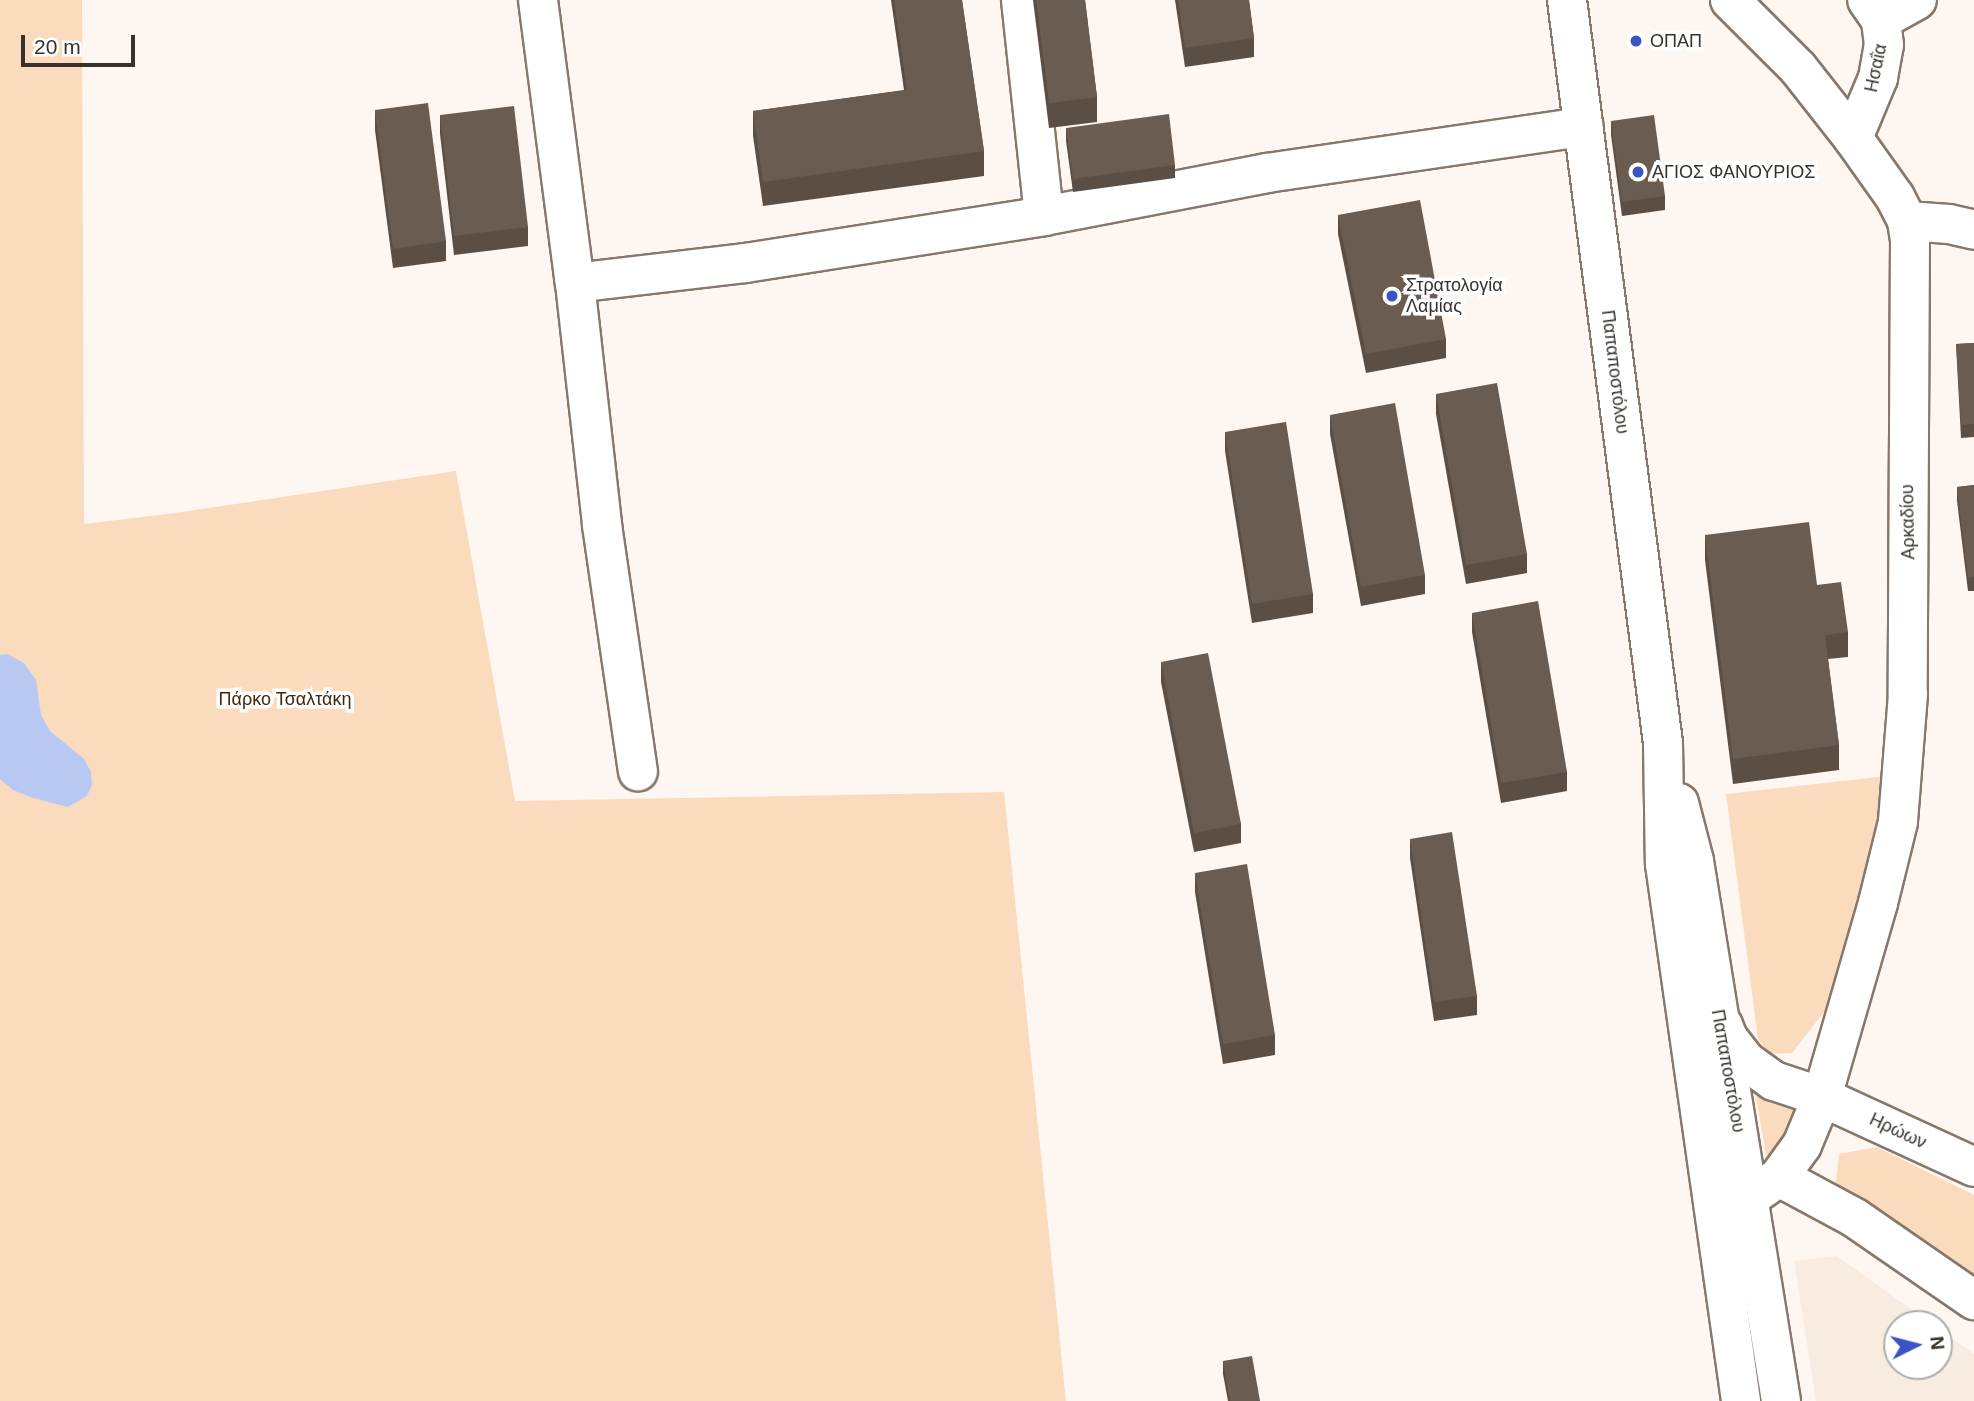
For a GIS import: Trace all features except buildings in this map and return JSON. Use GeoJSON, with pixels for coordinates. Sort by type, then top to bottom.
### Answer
{"type":"FeatureCollection","features":[{"type":"Feature","properties":{"kind":"main road"},"geometry":{"type":"LineString","coordinates":[[538,0],[576,283],[602,525],[638,771]]}},
{"type":"Feature","properties":{"kind":"main road"},"geometry":{"type":"LineString","coordinates":[[1021,0],[1044,216]]}},
{"type":"Feature","properties":{"kind":"main road","name":"Παπαποστόλου"},"geometry":{"type":"LineString","coordinates":[[1567,0],[1663,743],[1665,864],[1747,1192],[1741,1401]]}},
{"type":"Feature","properties":{"kind":"main road","name":"Αρκαδίου"},"geometry":{"type":"LineString","coordinates":[[1730,0],[1798,68],[1853,138],[1895,197],[1906,221],[1910,240],[1909,618],[1905,764],[1898,822],[1878,903],[1822,1097],[1802,1145],[1747,1192]]}},
{"type":"Feature","properties":{"kind":"main road"},"geometry":{"type":"LineString","coordinates":[[1874,10],[1917,0]]}},
{"type":"Feature","properties":{"kind":"main road","name":"Ησαΐα"},"geometry":{"type":"LineString","coordinates":[[1853,138],[1878,78],[1884,45],[1874,10]]}},
{"type":"Feature","properties":{"kind":"main road"},"geometry":{"type":"LineString","coordinates":[[576,283],[744,263],[1044,216],[1267,173],[1584,127]]}},
{"type":"Feature","properties":{"kind":"main road"},"geometry":{"type":"LineString","coordinates":[[1906,221],[1950,224],[1974,230]]}},
{"type":"Feature","properties":{"kind":"main road","name":"Παπαποστόλου"},"geometry":{"type":"LineString","coordinates":[[1663,743],[1694,861],[1781,1401]]}},
{"type":"Feature","properties":{"kind":"main road","name":"Ηρώων"},"geometry":{"type":"LineString","coordinates":[[1717,1008],[1728,1038],[1746,1061],[1774,1081],[1822,1097],[1974,1167]]}},
{"type":"Feature","properties":{"kind":"main road"},"geometry":{"type":"LineString","coordinates":[[1747,1192],[1855,1218],[1974,1300]]}},
{"type":"Feature","properties":{"kind":"shaded area"},"geometry":{"type":"Polygon","coordinates":[[[1837,1256],[1912,1310],[1883,1310],[1883,1380],[1953,1380],[1953,1339],[1974,1354],[1974,1401],[1816,1401],[1794,1261],[1837,1256]]]}},
{"type":"Feature","properties":{"kind":"green space","name":"Πάρκο Τσαλτάκη"},"geometry":{"type":"Polygon","coordinates":[[[0,0],[82,0],[84,524],[456,471],[515,801],[1004,792],[1066,1401],[0,1401],[0,0]]]}},
{"type":"Feature","properties":{"kind":"green space"},"geometry":{"type":"Polygon","coordinates":[[[1886,776],[1886,810],[1858,916],[1825,1011],[1792,1053],[1769,1054],[1758,1039],[1726,794],[1886,776]]]}},
{"type":"Feature","properties":{"kind":"green space"},"geometry":{"type":"Polygon","coordinates":[[[1763,1088],[1808,1109],[1776,1162],[1766,1155],[1756,1097],[1763,1088]]]}},
{"type":"Feature","properties":{"kind":"green space"},"geometry":{"type":"Polygon","coordinates":[[[1877,1147],[1974,1195],[1974,1282],[1835,1191],[1839,1154],[1877,1147]]]}},
{"type":"Feature","properties":{"kind":"water"},"geometry":{"type":"Polygon","coordinates":[[[7,654],[24,663],[36,680],[41,715],[50,731],[84,759],[91,772],[92,785],[87,796],[68,807],[13,790],[0,779],[0,655],[7,654]]]}},
{"type":"Feature","properties":{"kind":"place","name":"ΟΠΑΠ"},"geometry":{"type":"Point","coordinates":[1636,41]}},
{"type":"Feature","properties":{"kind":"place","name":"ΑΓΙΟΣ ΦΑΝΟΥΡΙΟΣ"},"geometry":{"type":"Point","coordinates":[1638,172]}},
{"type":"Feature","properties":{"kind":"place","name":"Στρατολογία Λαμίας"},"geometry":{"type":"Point","coordinates":[1392,296]}}]}
